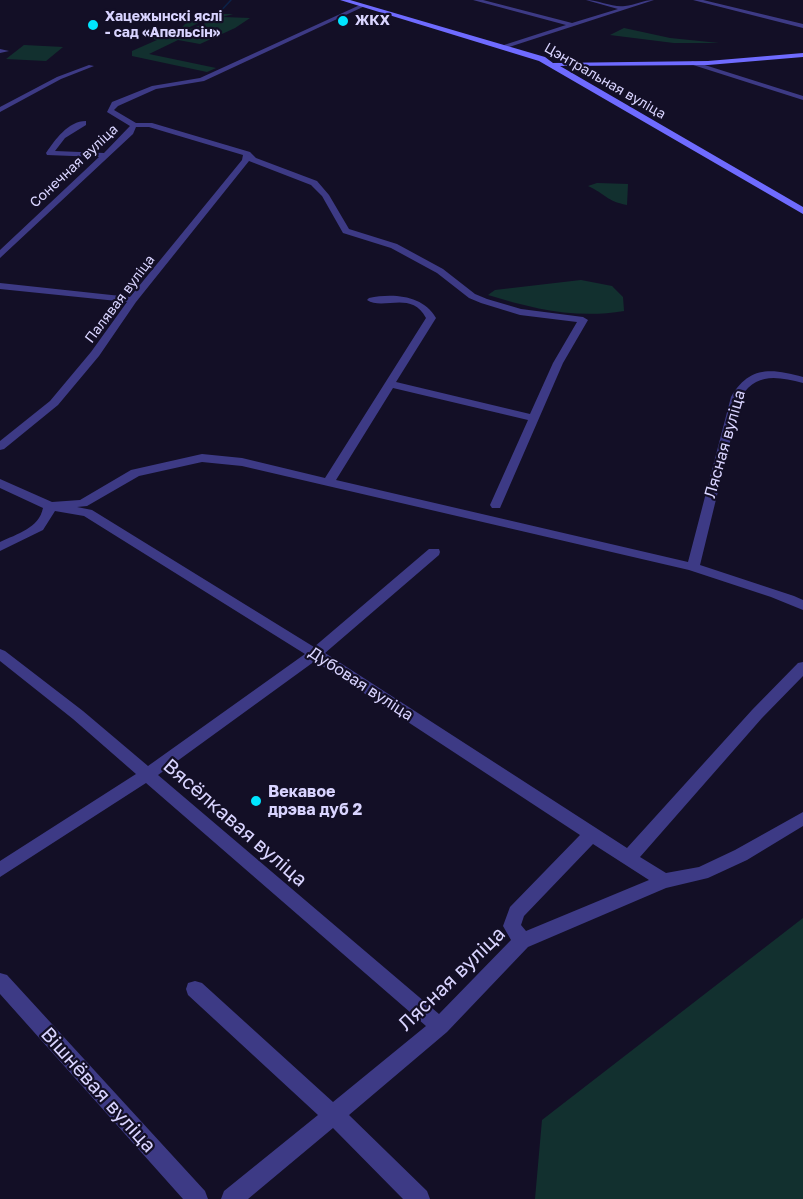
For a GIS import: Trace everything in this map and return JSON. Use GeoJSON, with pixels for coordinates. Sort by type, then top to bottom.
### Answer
{"type":"FeatureCollection","features":[{"type":"Feature","properties":{"kind":"street","name":"Цэнтральная вуліца"},"geometry":{"type":"LineString","coordinates":[[343,0],[506,46],[550,63],[803,211]]}},
{"type":"Feature","properties":{"kind":"street"},"geometry":{"type":"LineString","coordinates":[[476,0],[571,25]]}},
{"type":"Feature","properties":{"kind":"street"},"geometry":{"type":"LineString","coordinates":[[589,0],[623,8]]}},
{"type":"Feature","properties":{"kind":"street"},"geometry":{"type":"LineString","coordinates":[[506,46],[651,0]]}},
{"type":"Feature","properties":{"kind":"street"},"geometry":{"type":"LineString","coordinates":[[696,0],[803,26]]}},
{"type":"Feature","properties":{"kind":"street","name":"Сонечная вуліца"},"geometry":{"type":"LineString","coordinates":[[0,255],[134,125],[115,114],[110,107],[154,87],[202,80],[362,6]]}},
{"type":"Feature","properties":{"kind":"street"},"geometry":{"type":"LineString","coordinates":[[550,63],[692,63],[803,55]]}},
{"type":"Feature","properties":{"kind":"street"},"geometry":{"type":"LineString","coordinates":[[692,63],[803,98]]}},
{"type":"Feature","properties":{"kind":"street"},"geometry":{"type":"LineString","coordinates":[[0,110],[59,78],[91,66]]}},
{"type":"Feature","properties":{"kind":"street"},"geometry":{"type":"LineString","coordinates":[[83,123],[62,136],[50,153],[104,155]]}},
{"type":"Feature","properties":{"kind":"street"},"geometry":{"type":"LineString","coordinates":[[134,125],[148,125],[247,154],[253,160],[314,183],[325,195],[346,231],[394,246],[440,271],[472,296],[484,302],[520,312],[583,320],[558,363],[496,505]]}},
{"type":"Feature","properties":{"kind":"street","name":"Палявая вуліца"},"geometry":{"type":"LineString","coordinates":[[0,447],[54,403],[95,354],[133,300],[246,160],[247,154]]}},
{"type":"Feature","properties":{"kind":"street"},"geometry":{"type":"LineString","coordinates":[[0,286],[133,300]]}},
{"type":"Feature","properties":{"kind":"street"},"geometry":{"type":"LineString","coordinates":[[328,483],[431,318],[422,306],[391,298],[372,300]]}},
{"type":"Feature","properties":{"kind":"street","name":"Лясная вуліца"},"geometry":{"type":"LineString","coordinates":[[693,567],[735,397],[743,382],[754,376],[770,374],[803,380]]}},
{"type":"Feature","properties":{"kind":"street"},"geometry":{"type":"LineString","coordinates":[[391,384],[534,418]]}},
{"type":"Feature","properties":{"kind":"street"},"geometry":{"type":"LineString","coordinates":[[0,483],[50,506],[83,504],[135,473],[202,458],[242,462],[693,567],[802,601]]}},
{"type":"Feature","properties":{"kind":"street"},"geometry":{"type":"LineString","coordinates":[[0,548],[44,524],[49,516],[50,506]]}},
{"type":"Feature","properties":{"kind":"street","name":"Дубовая вуліца"},"geometry":{"type":"LineString","coordinates":[[50,506],[88,513],[315,654],[664,881]]}},
{"type":"Feature","properties":{"kind":"street"},"geometry":{"type":"LineString","coordinates":[[0,870],[146,775],[315,654],[434,552]]}},
{"type":"Feature","properties":{"kind":"street","name":"Вясёлкавая вуліца"},"geometry":{"type":"LineString","coordinates":[[0,654],[78,714],[146,775],[440,1026]]}},
{"type":"Feature","properties":{"kind":"street"},"geometry":{"type":"LineString","coordinates":[[629,858],[757,714],[803,667]]}},
{"type":"Feature","properties":{"kind":"street","name":"Лясная вуліца"},"geometry":{"type":"LineString","coordinates":[[232,1199],[440,1026],[522,940],[664,881],[702,873],[741,855],[803,818]]}},
{"type":"Feature","properties":{"kind":"street"},"geometry":{"type":"LineString","coordinates":[[522,940],[512,926],[516,912],[592,834]]}},
{"type":"Feature","properties":{"kind":"street","name":"Вішнёвая вуліца"},"geometry":{"type":"LineString","coordinates":[[0,981],[197,1199]]}},
{"type":"Feature","properties":{"kind":"street"},"geometry":{"type":"LineString","coordinates":[[195,989],[333,1115],[351,1128],[362,1143],[419,1199]]}},
{"type":"Feature","properties":{"kind":"green space"},"geometry":{"type":"Polygon","coordinates":[[[210,14],[233,14],[222,17],[250,18],[235,28],[200,44],[178,40],[149,54],[216,68],[207,72],[132,56],[132,51],[157,40],[150,38],[151,36],[165,34],[167,38],[219,18],[205,20],[177,33],[185,24],[210,14]]]}},
{"type":"Feature","properties":{"kind":"green space"},"geometry":{"type":"Polygon","coordinates":[[[624,28],[670,38],[719,43],[674,43],[610,35],[624,28]]]}},
{"type":"Feature","properties":{"kind":"green space"},"geometry":{"type":"Polygon","coordinates":[[[24,45],[63,47],[46,61],[6,59],[24,45]]]}},
{"type":"Feature","properties":{"kind":"green space"},"geometry":{"type":"Polygon","coordinates":[[[597,183],[628,184],[627,205],[610,199],[588,186],[597,183]]]}},
{"type":"Feature","properties":{"kind":"green space"},"geometry":{"type":"Polygon","coordinates":[[[581,280],[612,286],[623,297],[624,311],[589,314],[555,311],[522,305],[488,295],[495,290],[581,280]]]}},
{"type":"Feature","properties":{"kind":"green space"},"geometry":{"type":"Polygon","coordinates":[[[803,918],[803,1199],[535,1199],[542,1120],[803,918]]]}},
{"type":"Feature","properties":{"kind":"waterway"},"geometry":{"type":"LineString","coordinates":[[218,14],[231,0]]}},
{"type":"Feature","properties":{"kind":"place","name":"ЖКХ"},"geometry":{"type":"Point","coordinates":[343,21]}},
{"type":"Feature","properties":{"kind":"place","name":"Хацежынскі яслі - сад «Апельсін»"},"geometry":{"type":"Point","coordinates":[93,25]}},
{"type":"Feature","properties":{"kind":"place","name":"Векавое дрэва дуб 2"},"geometry":{"type":"Point","coordinates":[256,801]}}]}
